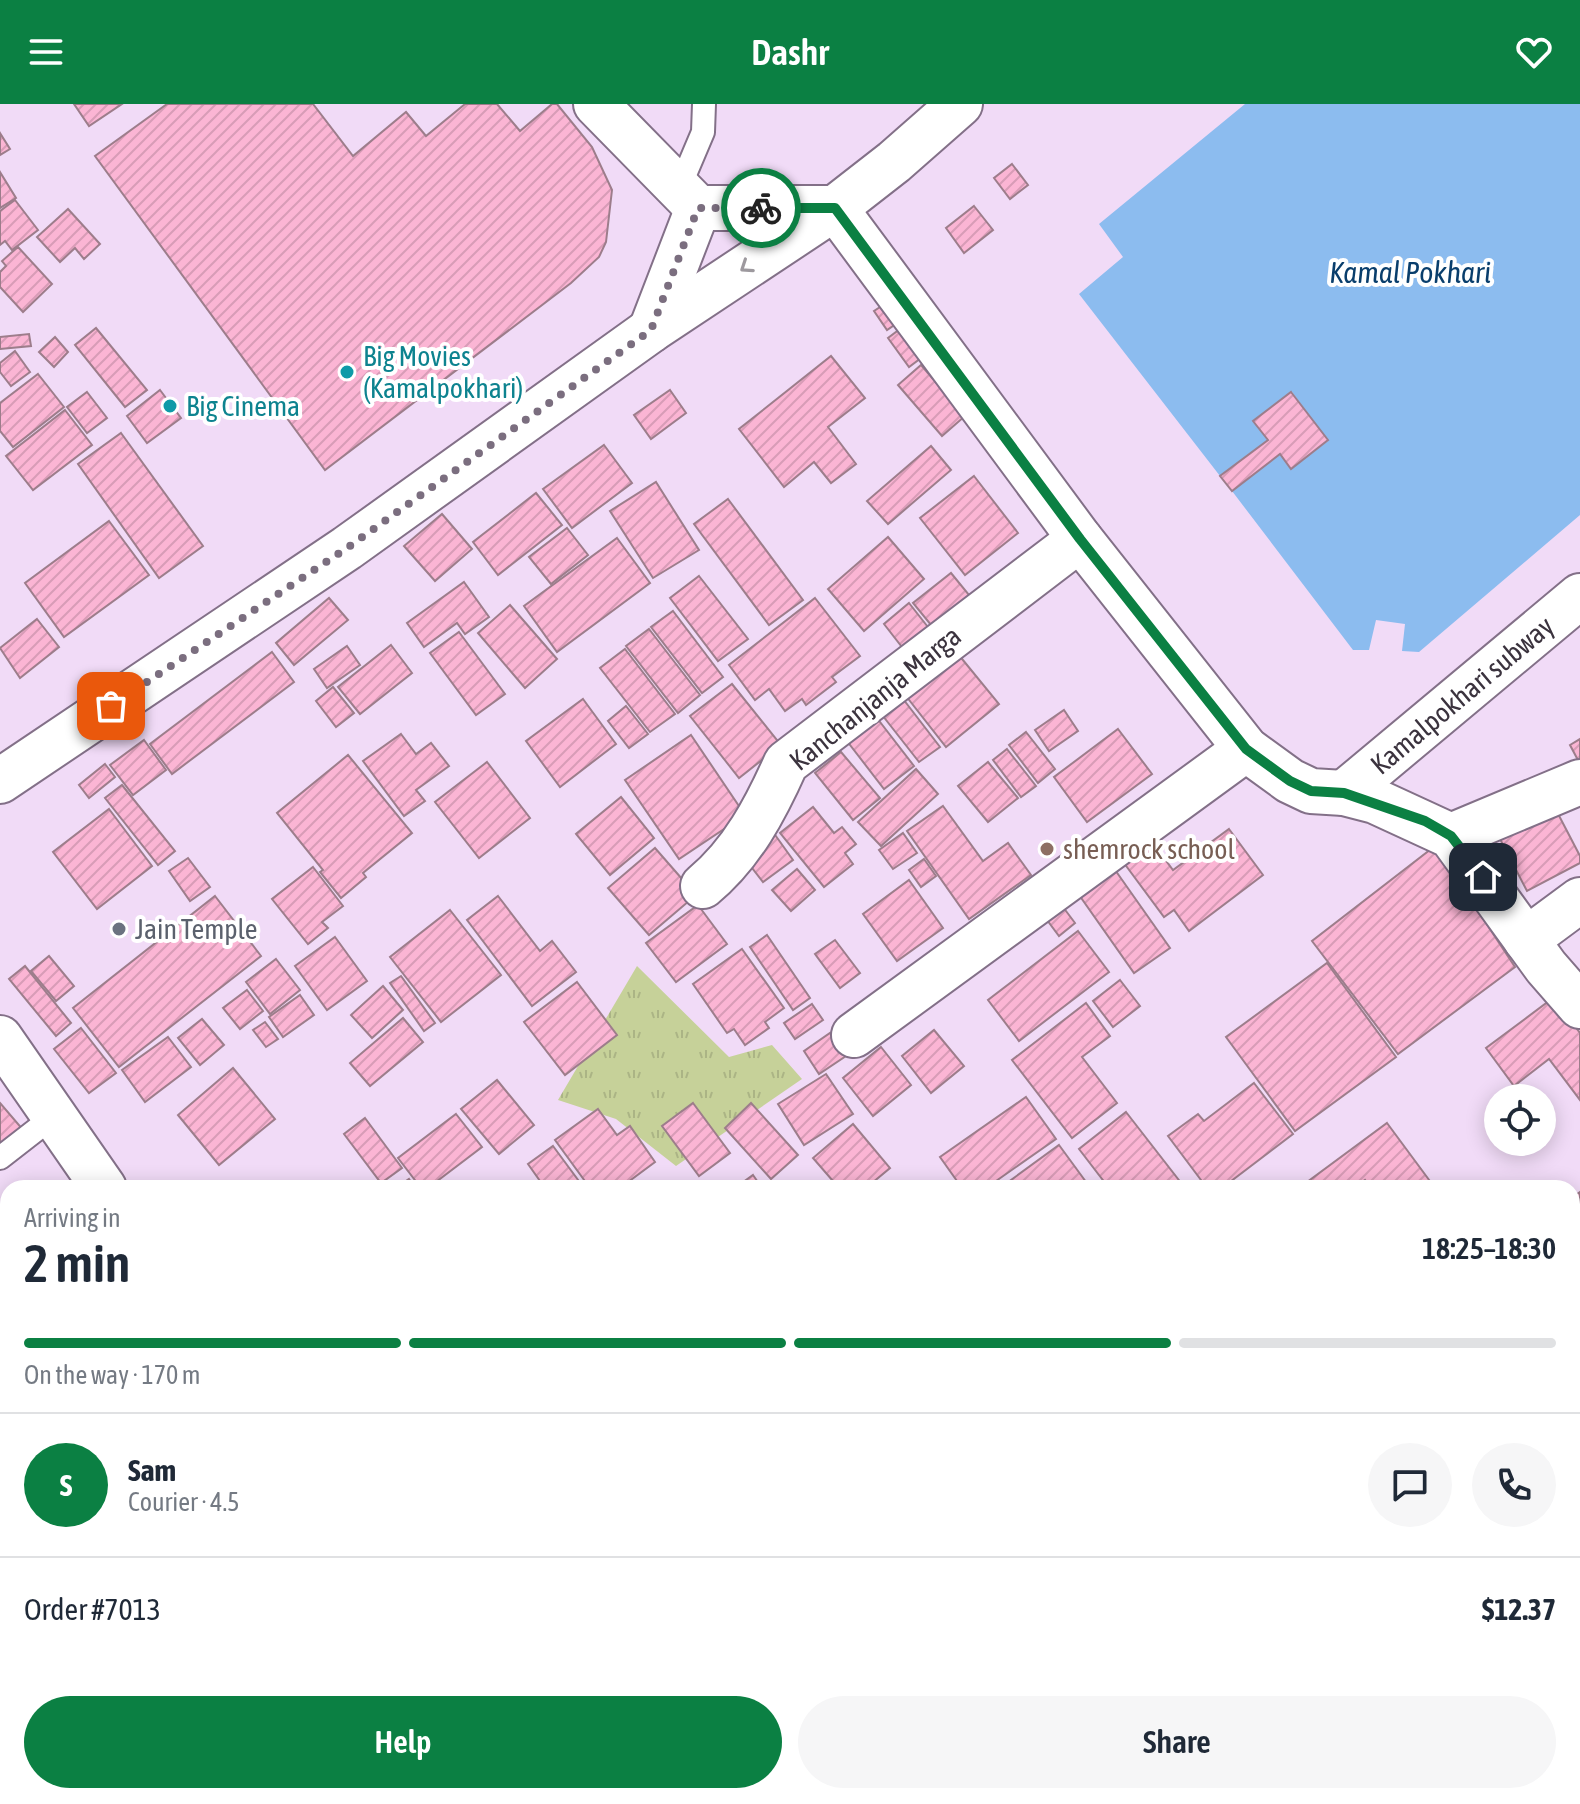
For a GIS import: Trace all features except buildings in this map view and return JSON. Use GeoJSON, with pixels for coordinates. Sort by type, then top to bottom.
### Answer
{"type":"FeatureCollection","features":[{"type":"Feature","properties":{"kind":"main road"},"geometry":{"type":"LineString","coordinates":[[596,104],[688,199],[835,208],[1080,539],[1246,749],[1290,781],[1311,791],[1344,793],[1425,821],[1451,836],[1526,940],[1580,1006]]}},
{"type":"Feature","properties":{"kind":"main road"},"geometry":{"type":"LineString","coordinates":[[0,781],[347,548],[651,330],[835,208],[960,104]]}},
{"type":"Feature","properties":{"kind":"main road"},"geometry":{"type":"LineString","coordinates":[[651,330],[688,199]]}},
{"type":"Feature","properties":{"kind":"main road","name":"Kanchanjanja Marga"},"geometry":{"type":"LineString","coordinates":[[703,886],[716,875],[763,815],[786,763],[1080,539]]}},
{"type":"Feature","properties":{"kind":"main road","name":"Kamalpokhari subway"},"geometry":{"type":"LineString","coordinates":[[1344,793],[1580,596]]}},
{"type":"Feature","properties":{"kind":"main road"},"geometry":{"type":"LineString","coordinates":[[854,1035],[1246,749]]}},
{"type":"Feature","properties":{"kind":"main road"},"geometry":{"type":"LineString","coordinates":[[1451,836],[1580,782]]}},
{"type":"Feature","properties":{"kind":"main road"},"geometry":{"type":"LineString","coordinates":[[1526,940],[1580,900]]}},
{"type":"Feature","properties":{"kind":"main road"},"geometry":{"type":"LineString","coordinates":[[0,1038],[98,1180]]}},
{"type":"Feature","properties":{"kind":"lane"},"geometry":{"type":"LineString","coordinates":[[688,199],[703,132],[704,104]]}},
{"type":"Feature","properties":{"kind":"lane"},"geometry":{"type":"LineString","coordinates":[[0,1158],[54,1116]]}},
{"type":"Feature","properties":{"kind":"green space"},"geometry":{"type":"Polygon","coordinates":[[[637,966],[729,1057],[772,1045],[802,1079],[676,1166],[616,1119],[558,1100],[637,966]]]}},
{"type":"Feature","properties":{"kind":"water","name":"Kamal Pokhari"},"geometry":{"type":"Polygon","coordinates":[[[1245,104],[1580,104],[1580,515],[1419,652],[1402,651],[1405,624],[1376,620],[1369,650],[1353,650],[1232,491],[1280,454],[1291,469],[1328,441],[1292,392],[1254,421],[1268,440],[1220,476],[1079,294],[1123,257],[1099,224],[1245,104]]]}},
{"type":"Feature","properties":{"kind":"way so far"},"geometry":{"type":"LineString","coordinates":[[111,706],[347,548],[651,330],[698,208],[761,208]]}},
{"type":"Feature","properties":{"kind":"place","name":"Big Movies (Kamalpokhari)"},"geometry":{"type":"Point","coordinates":[347,372]}},
{"type":"Feature","properties":{"kind":"place","name":"Big Cinema"},"geometry":{"type":"Point","coordinates":[170,406]}},
{"type":"Feature","properties":{"kind":"place","name":"shemrock school"},"geometry":{"type":"Point","coordinates":[1047,849]}},
{"type":"Feature","properties":{"kind":"place","name":"Jain Temple"},"geometry":{"type":"Point","coordinates":[119,929]}},
{"type":"Feature","properties":{"kind":"route"},"geometry":{"type":"LineString","coordinates":[[761,208],[835,208],[1080,539],[1246,749],[1290,781],[1311,791],[1344,793],[1375,801],[1425,821],[1451,836],[1483,877]]}}]}
